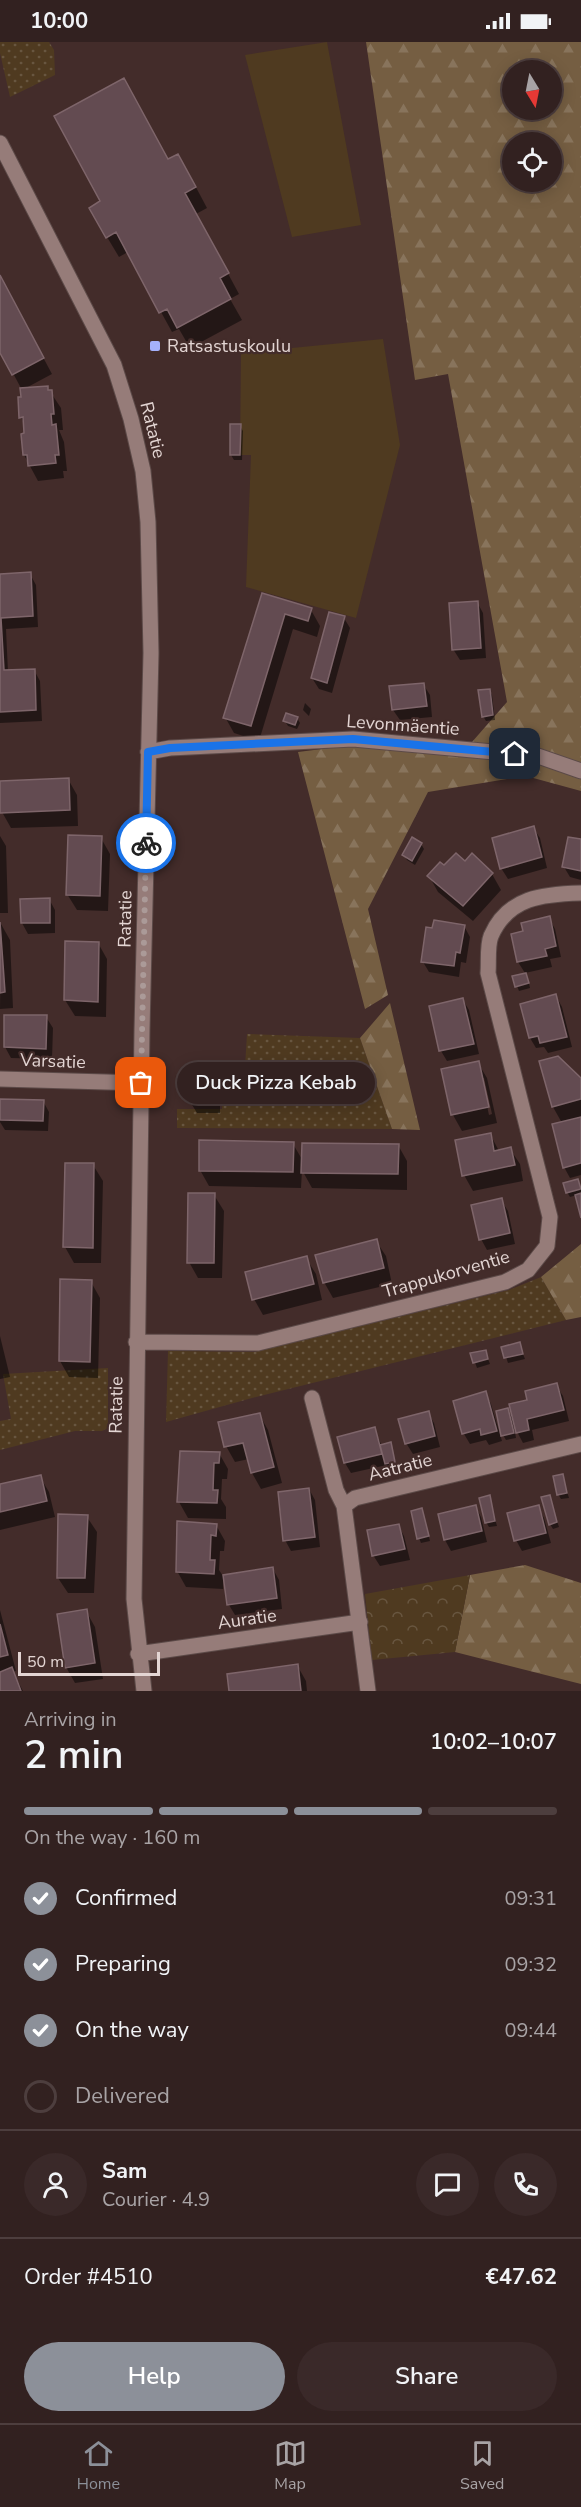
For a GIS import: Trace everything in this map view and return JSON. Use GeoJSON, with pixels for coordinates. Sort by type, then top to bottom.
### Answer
{"type":"FeatureCollection","features":[{"type":"Feature","properties":{"kind":"street","name":"Ratatie"},"geometry":{"type":"LineString","coordinates":[[0,143],[114,365],[131,419],[143,471],[148,522],[151,653],[136,1342],[134,1599],[138,1654],[144,1691]]}},
{"type":"Feature","properties":{"kind":"street","name":"Levonmäentie"},"geometry":{"type":"LineString","coordinates":[[148,752],[170,748],[353,739],[538,756],[581,771]]}},
{"type":"Feature","properties":{"kind":"street","name":"Trappukorventie"},"geometry":{"type":"LineString","coordinates":[[136,1342],[258,1343],[505,1282],[528,1270],[547,1246],[550,1217],[488,973],[490,938],[506,910],[547,894],[581,893]]}},
{"type":"Feature","properties":{"kind":"street","name":"Varsatie"},"geometry":{"type":"LineString","coordinates":[[0,1079],[141,1083]]}},
{"type":"Feature","properties":{"kind":"street"},"geometry":{"type":"LineString","coordinates":[[312,1398],[336,1490],[344,1506],[368,1691]]}},
{"type":"Feature","properties":{"kind":"street","name":"Aatratie"},"geometry":{"type":"LineString","coordinates":[[344,1506],[355,1498],[581,1444]]}},
{"type":"Feature","properties":{"kind":"street","name":"Auratie"},"geometry":{"type":"LineString","coordinates":[[138,1654],[360,1622]]}},
{"type":"Feature","properties":{"kind":"green space"},"geometry":{"type":"Polygon","coordinates":[[[0,42],[49,42],[54,50],[55,75],[10,97],[0,53],[0,42]]]}},
{"type":"Feature","properties":{"kind":"green space"},"geometry":{"type":"Polygon","coordinates":[[[327,42],[361,225],[292,237],[245,55],[327,42]]]}},
{"type":"Feature","properties":{"kind":"green space"},"geometry":{"type":"Polygon","coordinates":[[[366,42],[581,42],[581,766],[537,751],[472,742],[507,702],[448,374],[415,380],[366,42]]]}},
{"type":"Feature","properties":{"kind":"green space"},"geometry":{"type":"Polygon","coordinates":[[[383,339],[400,445],[356,618],[246,587],[251,455],[240,455],[241,353],[383,339]]]}},
{"type":"Feature","properties":{"kind":"green space"},"geometry":{"type":"Polygon","coordinates":[[[354,745],[537,761],[581,776],[581,791],[526,776],[428,792],[368,909],[388,995],[365,1009],[298,752],[354,745]]]}},
{"type":"Feature","properties":{"kind":"green space"},"geometry":{"type":"Polygon","coordinates":[[[390,1003],[420,1130],[392,1129],[360,1038],[390,1003]]]}},
{"type":"Feature","properties":{"kind":"green space"},"geometry":{"type":"Polygon","coordinates":[[[247,1034],[360,1038],[392,1129],[177,1128],[177,1109],[222,1109],[221,1079],[234,1080],[234,1068],[245,1067],[247,1034]]]}},
{"type":"Feature","properties":{"kind":"green space"},"geometry":{"type":"Polygon","coordinates":[[[581,1244],[581,1317],[566,1320],[541,1277],[581,1244]]]}},
{"type":"Feature","properties":{"kind":"green space"},"geometry":{"type":"Polygon","coordinates":[[[541,1277],[566,1320],[252,1398],[166,1422],[168,1351],[254,1352],[509,1290],[541,1277]]]}},
{"type":"Feature","properties":{"kind":"green space"},"geometry":{"type":"Polygon","coordinates":[[[108,1368],[108,1428],[102,1431],[75,1431],[0,1450],[0,1421],[11,1419],[3,1374],[108,1368]]]}},
{"type":"Feature","properties":{"kind":"green space"},"geometry":{"type":"Polygon","coordinates":[[[525,1565],[581,1583],[581,1684],[455,1652],[470,1575],[525,1565]]]}},
{"type":"Feature","properties":{"kind":"green space"},"geometry":{"type":"Polygon","coordinates":[[[470,1575],[455,1652],[372,1660],[365,1594],[470,1575]]]}},
{"type":"Feature","properties":{"kind":"building"},"geometry":{"type":"Polygon","coordinates":[[[124,78],[168,159],[178,154],[196,187],[185,193],[229,273],[220,278],[231,299],[177,328],[167,309],[159,313],[116,232],[106,238],[89,208],[100,201],[54,116],[124,78]]]}},
{"type":"Feature","properties":{"kind":"building"},"geometry":{"type":"Polygon","coordinates":[[[0,275],[44,358],[12,375],[0,353],[0,275]]]}},
{"type":"Feature","properties":{"kind":"building"},"geometry":{"type":"Polygon","coordinates":[[[48,386],[48,390],[52,390],[54,414],[51,414],[52,425],[56,424],[59,455],[55,455],[56,463],[28,466],[27,455],[23,455],[21,434],[24,433],[23,417],[19,418],[20,388],[48,386]]]}},
{"type":"Feature","properties":{"kind":"building"},"geometry":{"type":"Polygon","coordinates":[[[230,424],[241,424],[240,455],[230,455],[230,424]]]}},
{"type":"Feature","properties":{"kind":"building"},"geometry":{"type":"Polygon","coordinates":[[[31,572],[33,616],[1,618],[4,670],[35,669],[36,710],[0,712],[0,574],[31,572]]]}},
{"type":"Feature","properties":{"kind":"building"},"geometry":{"type":"Polygon","coordinates":[[[262,593],[312,608],[308,621],[285,614],[251,726],[223,718],[262,593]]]}},
{"type":"Feature","properties":{"kind":"building"},"geometry":{"type":"Polygon","coordinates":[[[478,601],[481,648],[452,650],[449,603],[478,601]]]}},
{"type":"Feature","properties":{"kind":"building"},"geometry":{"type":"Polygon","coordinates":[[[329,612],[345,616],[327,683],[311,678],[329,612]]]}},
{"type":"Feature","properties":{"kind":"building"},"geometry":{"type":"Polygon","coordinates":[[[424,683],[427,706],[392,710],[389,686],[424,683]]]}},
{"type":"Feature","properties":{"kind":"building"},"geometry":{"type":"Polygon","coordinates":[[[490,689],[493,715],[482,717],[478,690],[490,689]]]}},
{"type":"Feature","properties":{"kind":"building"},"geometry":{"type":"Polygon","coordinates":[[[286,713],[298,717],[295,725],[283,721],[286,713]]]}},
{"type":"Feature","properties":{"kind":"building"},"geometry":{"type":"Polygon","coordinates":[[[69,778],[70,810],[0,813],[0,781],[69,778]]]}},
{"type":"Feature","properties":{"kind":"building"},"geometry":{"type":"Polygon","coordinates":[[[534,826],[542,857],[500,869],[492,838],[534,826]]]}},
{"type":"Feature","properties":{"kind":"building"},"geometry":{"type":"Polygon","coordinates":[[[68,835],[102,836],[100,896],[66,895],[68,835]]]}},
{"type":"Feature","properties":{"kind":"building"},"geometry":{"type":"Polygon","coordinates":[[[412,837],[422,843],[412,861],[402,855],[412,837]]]}},
{"type":"Feature","properties":{"kind":"building"},"geometry":{"type":"Polygon","coordinates":[[[568,837],[581,839],[581,871],[562,867],[568,837]]]}},
{"type":"Feature","properties":{"kind":"building"},"geometry":{"type":"Polygon","coordinates":[[[456,853],[465,861],[472,853],[493,873],[463,906],[427,876],[440,862],[444,865],[456,853]]]}},
{"type":"Feature","properties":{"kind":"building"},"geometry":{"type":"Polygon","coordinates":[[[50,898],[50,923],[21,923],[20,899],[50,898]]]}},
{"type":"Feature","properties":{"kind":"building"},"geometry":{"type":"Polygon","coordinates":[[[550,916],[556,946],[545,949],[547,956],[517,962],[511,934],[523,931],[521,923],[550,916]]]}},
{"type":"Feature","properties":{"kind":"building"},"geometry":{"type":"Polygon","coordinates":[[[434,920],[465,925],[460,953],[456,952],[454,966],[421,962],[426,927],[432,928],[434,920]]]}},
{"type":"Feature","properties":{"kind":"building"},"geometry":{"type":"Polygon","coordinates":[[[0,922],[5,992],[0,993],[0,922]]]}},
{"type":"Feature","properties":{"kind":"building"},"geometry":{"type":"Polygon","coordinates":[[[65,941],[99,942],[98,1002],[64,1000],[65,941]]]}},
{"type":"Feature","properties":{"kind":"building"},"geometry":{"type":"Polygon","coordinates":[[[526,973],[529,983],[515,987],[512,976],[526,973]]]}},
{"type":"Feature","properties":{"kind":"building"},"geometry":{"type":"Polygon","coordinates":[[[556,994],[567,1037],[540,1043],[538,1036],[529,1038],[520,1004],[556,994]]]}},
{"type":"Feature","properties":{"kind":"building"},"geometry":{"type":"Polygon","coordinates":[[[463,998],[474,1044],[439,1051],[429,1006],[463,998]]]}},
{"type":"Feature","properties":{"kind":"building"},"geometry":{"type":"Polygon","coordinates":[[[4,1015],[47,1015],[46,1049],[4,1047],[4,1015]]]}},
{"type":"Feature","properties":{"kind":"building"},"geometry":{"type":"Polygon","coordinates":[[[558,1056],[581,1078],[581,1099],[552,1107],[539,1061],[558,1056]]]}},
{"type":"Feature","properties":{"kind":"building"},"geometry":{"type":"Polygon","coordinates":[[[479,1061],[489,1107],[451,1115],[441,1069],[479,1061]]]}},
{"type":"Feature","properties":{"kind":"building"},"geometry":{"type":"Polygon","coordinates":[[[190,1078],[215,1078],[215,1103],[190,1103],[190,1078]]]}},
{"type":"Feature","properties":{"kind":"building"},"geometry":{"type":"Polygon","coordinates":[[[0,1099],[44,1100],[43,1121],[0,1120],[0,1099]]]}},
{"type":"Feature","properties":{"kind":"building"},"geometry":{"type":"Polygon","coordinates":[[[581,1117],[581,1163],[563,1168],[552,1124],[581,1117]]]}},
{"type":"Feature","properties":{"kind":"building"},"geometry":{"type":"Polygon","coordinates":[[[491,1133],[494,1151],[511,1147],[515,1165],[462,1176],[455,1140],[491,1133]]]}},
{"type":"Feature","properties":{"kind":"building"},"geometry":{"type":"Polygon","coordinates":[[[199,1140],[294,1142],[293,1172],[199,1171],[199,1140]]]}},
{"type":"Feature","properties":{"kind":"building"},"geometry":{"type":"Polygon","coordinates":[[[302,1143],[399,1144],[398,1174],[301,1173],[302,1143]]]}},
{"type":"Feature","properties":{"kind":"building"},"geometry":{"type":"Polygon","coordinates":[[[65,1163],[94,1163],[93,1248],[63,1247],[65,1163]]]}},
{"type":"Feature","properties":{"kind":"building"},"geometry":{"type":"Polygon","coordinates":[[[578,1179],[581,1189],[566,1193],[563,1183],[578,1179]]]}},
{"type":"Feature","properties":{"kind":"building"},"geometry":{"type":"Polygon","coordinates":[[[188,1193],[215,1193],[214,1263],[187,1263],[188,1193]]]}},
{"type":"Feature","properties":{"kind":"building"},"geometry":{"type":"Polygon","coordinates":[[[581,1193],[581,1218],[575,1195],[581,1193]]]}},
{"type":"Feature","properties":{"kind":"building"},"geometry":{"type":"Polygon","coordinates":[[[502,1198],[510,1233],[479,1240],[471,1205],[502,1198]]]}},
{"type":"Feature","properties":{"kind":"building"},"geometry":{"type":"Polygon","coordinates":[[[377,1239],[384,1268],[323,1283],[315,1255],[377,1239]]]}},
{"type":"Feature","properties":{"kind":"building"},"geometry":{"type":"Polygon","coordinates":[[[307,1256],[314,1284],[252,1300],[245,1272],[307,1256]]]}},
{"type":"Feature","properties":{"kind":"building"},"geometry":{"type":"Polygon","coordinates":[[[60,1279],[92,1280],[90,1362],[59,1361],[60,1279]]]}},
{"type":"Feature","properties":{"kind":"building"},"geometry":{"type":"Polygon","coordinates":[[[520,1342],[523,1354],[504,1358],[501,1347],[520,1342]]]}},
{"type":"Feature","properties":{"kind":"building"},"geometry":{"type":"Polygon","coordinates":[[[486,1350],[488,1359],[473,1363],[470,1353],[486,1350]]]}},
{"type":"Feature","properties":{"kind":"building"},"geometry":{"type":"Polygon","coordinates":[[[557,1383],[564,1410],[527,1419],[529,1430],[516,1433],[509,1404],[527,1400],[525,1391],[557,1383]]]}},
{"type":"Feature","properties":{"kind":"building"},"geometry":{"type":"Polygon","coordinates":[[[486,1391],[497,1431],[481,1435],[480,1429],[462,1434],[453,1401],[486,1391]]]}},
{"type":"Feature","properties":{"kind":"building"},"geometry":{"type":"Polygon","coordinates":[[[508,1408],[514,1433],[501,1436],[496,1411],[508,1408]]]}},
{"type":"Feature","properties":{"kind":"building"},"geometry":{"type":"Polygon","coordinates":[[[429,1411],[435,1436],[405,1444],[398,1419],[429,1411]]]}},
{"type":"Feature","properties":{"kind":"building"},"geometry":{"type":"Polygon","coordinates":[[[260,1413],[274,1467],[251,1473],[243,1443],[224,1447],[218,1422],[260,1413]]]}},
{"type":"Feature","properties":{"kind":"building"},"geometry":{"type":"Polygon","coordinates":[[[375,1427],[382,1454],[344,1463],[337,1437],[375,1427]]]}},
{"type":"Feature","properties":{"kind":"building"},"geometry":{"type":"Polygon","coordinates":[[[391,1442],[395,1462],[385,1464],[380,1445],[391,1442]]]}},
{"type":"Feature","properties":{"kind":"building"},"geometry":{"type":"Polygon","coordinates":[[[180,1451],[220,1452],[219,1463],[214,1463],[213,1490],[218,1490],[217,1503],[177,1502],[180,1451]]]}},
{"type":"Feature","properties":{"kind":"building"},"geometry":{"type":"Polygon","coordinates":[[[563,1474],[567,1493],[557,1495],[553,1476],[563,1474]]]}},
{"type":"Feature","properties":{"kind":"building"},"geometry":{"type":"Polygon","coordinates":[[[41,1475],[47,1501],[0,1512],[0,1484],[41,1475]]]}},
{"type":"Feature","properties":{"kind":"building"},"geometry":{"type":"Polygon","coordinates":[[[309,1488],[315,1537],[283,1541],[278,1492],[309,1488]]]}},
{"type":"Feature","properties":{"kind":"building"},"geometry":{"type":"Polygon","coordinates":[[[490,1495],[495,1521],[485,1523],[479,1498],[490,1495]]]}},
{"type":"Feature","properties":{"kind":"building"},"geometry":{"type":"Polygon","coordinates":[[[550,1495],[557,1522],[549,1525],[541,1497],[550,1495]]]}},
{"type":"Feature","properties":{"kind":"building"},"geometry":{"type":"Polygon","coordinates":[[[476,1505],[482,1531],[444,1540],[438,1514],[476,1505]]]}},
{"type":"Feature","properties":{"kind":"building"},"geometry":{"type":"Polygon","coordinates":[[[539,1505],[546,1533],[514,1541],[507,1513],[539,1505]]]}},
{"type":"Feature","properties":{"kind":"building"},"geometry":{"type":"Polygon","coordinates":[[[422,1508],[429,1536],[417,1539],[411,1511],[422,1508]]]}},
{"type":"Feature","properties":{"kind":"building"},"geometry":{"type":"Polygon","coordinates":[[[58,1514],[88,1515],[85,1578],[57,1578],[58,1514]]]}},
{"type":"Feature","properties":{"kind":"building"},"geometry":{"type":"Polygon","coordinates":[[[177,1521],[217,1524],[216,1536],[211,1535],[210,1560],[215,1560],[214,1574],[176,1572],[177,1521]]]}},
{"type":"Feature","properties":{"kind":"building"},"geometry":{"type":"Polygon","coordinates":[[[399,1524],[405,1549],[372,1556],[367,1530],[399,1524]]]}},
{"type":"Feature","properties":{"kind":"building"},"geometry":{"type":"Polygon","coordinates":[[[273,1567],[277,1598],[227,1605],[223,1575],[273,1567]]]}},
{"type":"Feature","properties":{"kind":"building"},"geometry":{"type":"Polygon","coordinates":[[[87,1609],[95,1663],[65,1668],[57,1614],[87,1609]]]}},
{"type":"Feature","properties":{"kind":"building"},"geometry":{"type":"Polygon","coordinates":[[[0,1624],[8,1655],[0,1657],[0,1624]]]}},
{"type":"Feature","properties":{"kind":"building"},"geometry":{"type":"Polygon","coordinates":[[[298,1664],[301,1691],[229,1691],[227,1674],[298,1664]]]}},
{"type":"Feature","properties":{"kind":"building"},"geometry":{"type":"Polygon","coordinates":[[[12,1667],[21,1691],[0,1691],[0,1672],[12,1667]]]}},
{"type":"Feature","properties":{"kind":"way so far"},"geometry":{"type":"LineString","coordinates":[[141,1083],[146,843]]}},
{"type":"Feature","properties":{"kind":"place","name":"Ratsastuskoulu"},"geometry":{"type":"Point","coordinates":[155,346]}},
{"type":"Feature","properties":{"kind":"place","name":"Duck Pizza Kebab"},"geometry":{"type":"Point","coordinates":[141,1083]}},
{"type":"Feature","properties":{"kind":"route"},"geometry":{"type":"LineString","coordinates":[[146,843],[148,752],[170,748],[353,739],[515,754]]}}]}
